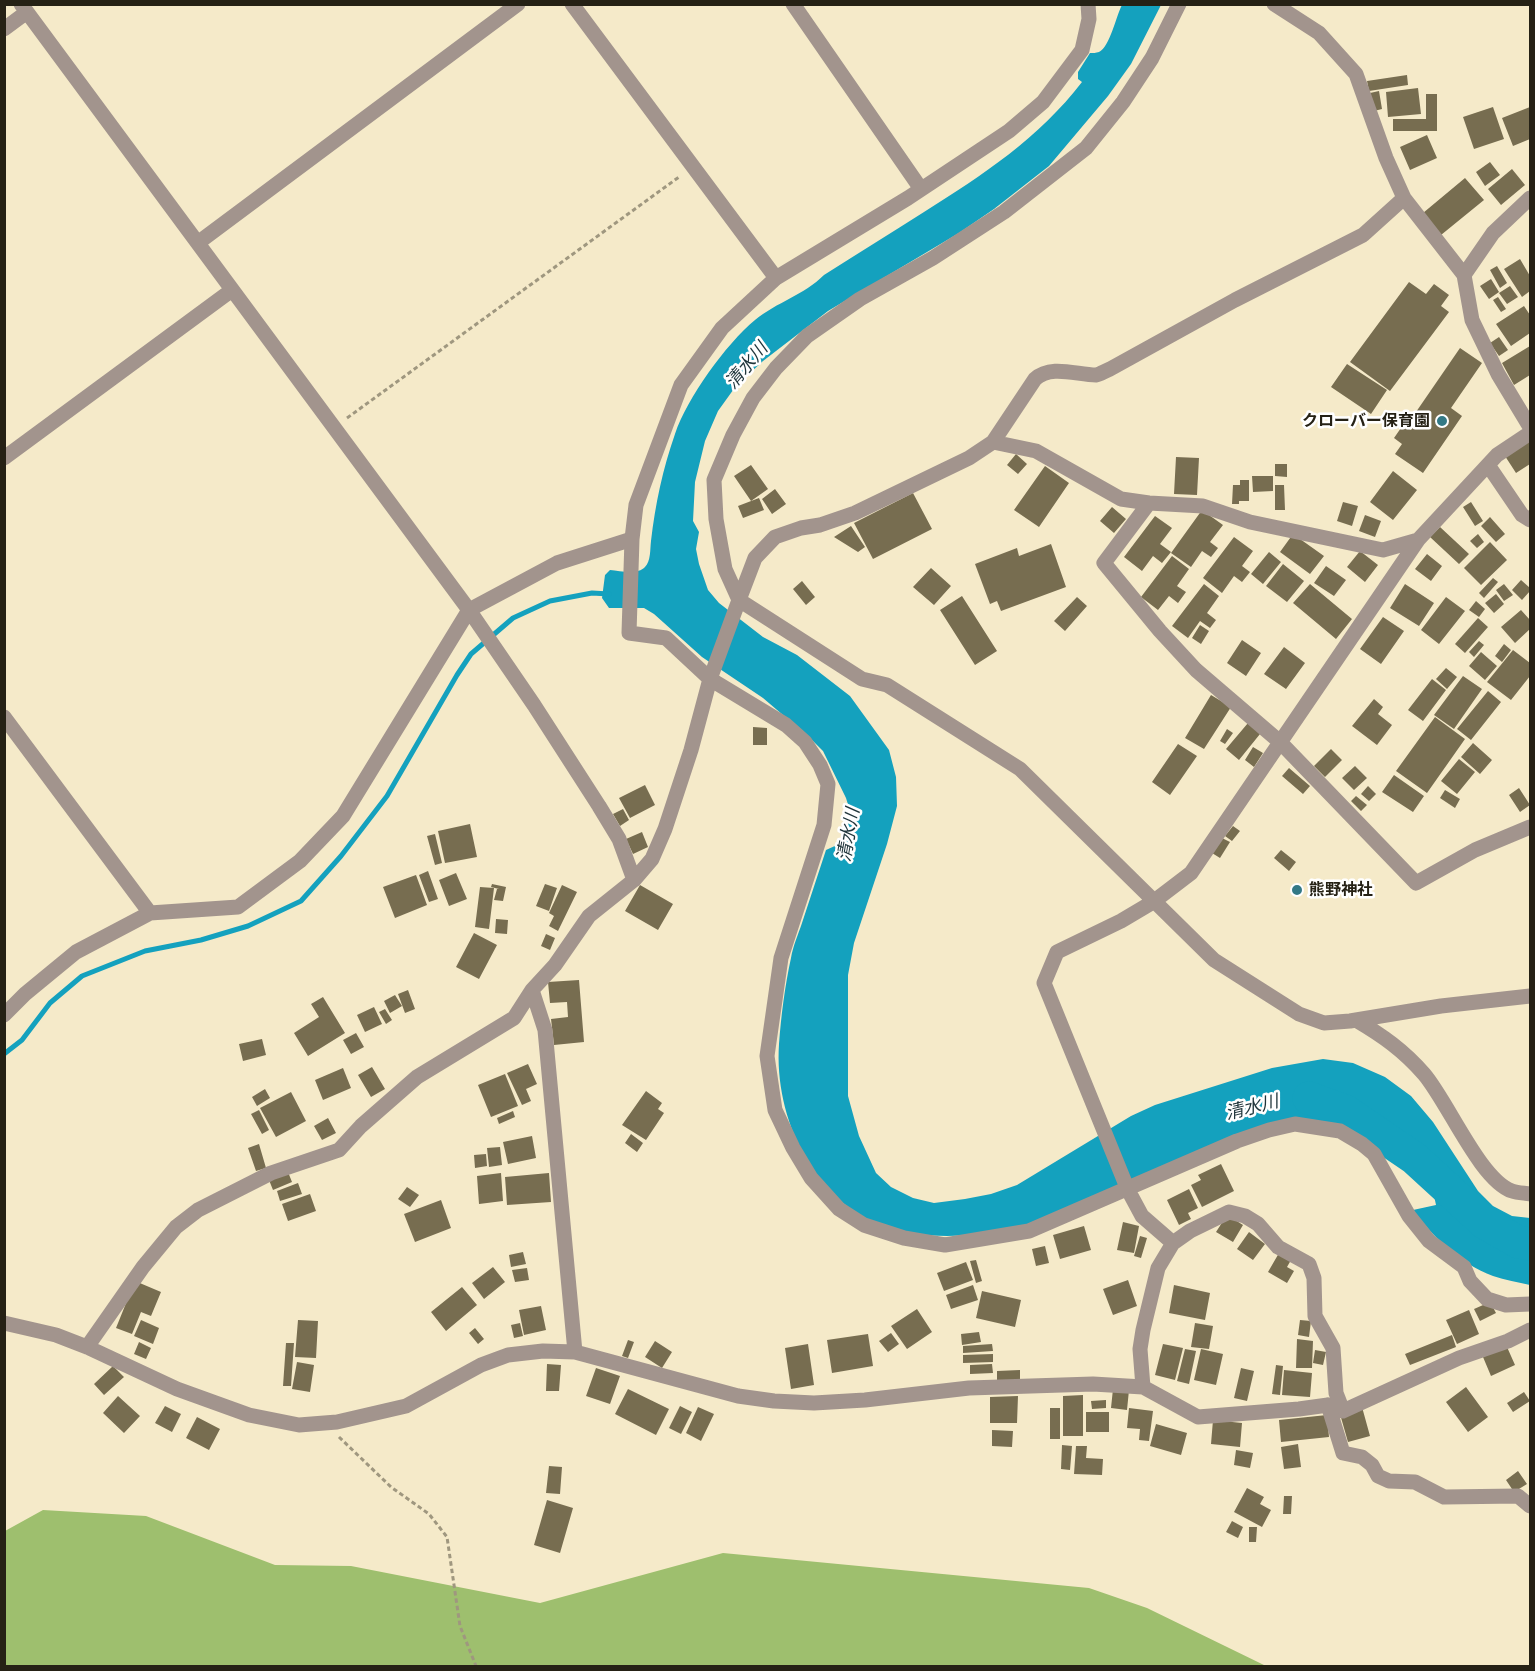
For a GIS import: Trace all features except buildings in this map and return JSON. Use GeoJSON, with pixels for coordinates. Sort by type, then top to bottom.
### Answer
{"type":"FeatureCollection","features":[{"type":"Feature","properties":{"kind":"street"},"geometry":{"type":"LineString","coordinates":[[199,242],[518,4]]}},
{"type":"Feature","properties":{"kind":"street"},"geometry":{"type":"LineString","coordinates":[[572,4],[776,278]]}},
{"type":"Feature","properties":{"kind":"street"},"geometry":{"type":"LineString","coordinates":[[793,4],[921,189]]}},
{"type":"Feature","properties":{"kind":"street"},"geometry":{"type":"LineString","coordinates":[[1088,4],[1089,19],[1082,51],[1043,102],[1009,131],[921,189],[776,278],[722,328],[681,385],[636,505],[632,539],[629,633],[666,638],[710,679],[786,725],[806,742],[828,784],[824,825],[781,958],[767,1056],[775,1110],[793,1148],[811,1178],[840,1209],[864,1225],[904,1238],[945,1245],[1029,1231],[1237,1141],[1269,1130],[1295,1124],[1340,1131],[1374,1154],[1409,1216],[1429,1241],[1464,1267],[1470,1281],[1487,1299],[1506,1305],[1530,1304]]}},
{"type":"Feature","properties":{"kind":"street"},"geometry":{"type":"LineString","coordinates":[[1179,4],[1152,58],[1124,102],[1086,148],[1004,212],[933,258],[860,299],[807,336],[776,368],[753,398],[733,435],[714,480],[716,519],[725,569],[739,600],[862,679],[887,685],[1020,769],[1214,960],[1299,1014],[1324,1023],[1530,996]]}},
{"type":"Feature","properties":{"kind":"street"},"geometry":{"type":"LineString","coordinates":[[1274,4],[1319,33],[1356,74],[1386,158],[1404,198],[1464,275],[1472,320],[1498,374],[1530,427]]}},
{"type":"Feature","properties":{"kind":"street"},"geometry":{"type":"LineString","coordinates":[[4,29],[24,8],[199,242],[472,616],[540,714],[619,839],[634,880]]}},
{"type":"Feature","properties":{"kind":"street"},"geometry":{"type":"LineString","coordinates":[[87,1347],[143,1267],[176,1227],[198,1210],[271,1173],[339,1150],[361,1126],[417,1077],[514,1018],[532,990],[555,965],[589,916],[634,880],[652,859],[665,829],[691,750],[710,679],[755,558],[775,537],[855,513],[969,458],[993,442],[1041,373],[1068,371],[1096,375],[1110,369],[1235,300],[1363,235],[1404,198]]}},
{"type":"Feature","properties":{"kind":"street"},"geometry":{"type":"LineString","coordinates":[[1464,275],[1493,233],[1530,198]]}},
{"type":"Feature","properties":{"kind":"street"},"geometry":{"type":"LineString","coordinates":[[4,458],[232,290]]}},
{"type":"Feature","properties":{"kind":"street"},"geometry":{"type":"LineString","coordinates":[[1173,1243],[1142,1216],[1128,1190],[1044,983],[1057,952],[1121,921],[1153,902],[1191,873],[1418,540],[1497,455],[1530,433]]}},
{"type":"Feature","properties":{"kind":"street"},"geometry":{"type":"LineString","coordinates":[[993,442],[1036,451],[1121,498],[1149,503],[1203,507],[1250,522],[1383,550],[1418,540]]}},
{"type":"Feature","properties":{"kind":"street"},"geometry":{"type":"LineString","coordinates":[[1488,465],[1522,515],[1530,520]]}},
{"type":"Feature","properties":{"kind":"street"},"geometry":{"type":"LineString","coordinates":[[1149,503],[1104,562],[1160,631],[1196,670],[1280,742],[1416,883],[1475,850],[1530,827]]}},
{"type":"Feature","properties":{"kind":"street"},"geometry":{"type":"LineString","coordinates":[[4,1015],[25,994],[76,952],[150,913],[238,907],[300,861],[343,816],[472,616],[556,563],[632,539]]}},
{"type":"Feature","properties":{"kind":"street"},"geometry":{"type":"LineString","coordinates":[[4,717],[150,913]]}},
{"type":"Feature","properties":{"kind":"street"},"geometry":{"type":"LineString","coordinates":[[532,990],[545,1030],[575,1352]]}},
{"type":"Feature","properties":{"kind":"street"},"geometry":{"type":"LineString","coordinates":[[1356,1020],[1390,1041],[1424,1075],[1485,1170],[1511,1190],[1530,1194]]}},
{"type":"Feature","properties":{"kind":"street"},"geometry":{"type":"LineString","coordinates":[[1143,1387],[1140,1349],[1158,1268],[1173,1243],[1190,1231],[1229,1212],[1245,1216],[1258,1224],[1278,1247],[1309,1264],[1314,1278],[1315,1316],[1333,1348],[1336,1393],[1343,1411]]}},
{"type":"Feature","properties":{"kind":"street"},"geometry":{"type":"LineString","coordinates":[[4,1323],[56,1335],[177,1389],[249,1415],[299,1425],[337,1422],[406,1406],[481,1365],[508,1355],[543,1351],[575,1352],[738,1396],[774,1401],[814,1403],[990,1388],[1093,1384],[1143,1387],[1198,1417],[1328,1405],[1343,1411],[1458,1358],[1508,1341],[1530,1330]]}},
{"type":"Feature","properties":{"kind":"street"},"geometry":{"type":"LineString","coordinates":[[1328,1405],[1343,1453],[1362,1457],[1372,1465],[1378,1476],[1389,1481],[1415,1482],[1444,1497],[1518,1496],[1530,1506]]}},
{"type":"Feature","properties":{"kind":"path"},"geometry":{"type":"LineString","coordinates":[[333,428],[693,167]]}},
{"type":"Feature","properties":{"kind":"path"},"geometry":{"type":"LineString","coordinates":[[325,1423],[391,1487],[429,1514],[447,1538],[460,1626],[476,1666]]}},
{"type":"Feature","properties":{"kind":"green space"},"geometry":{"type":"Polygon","coordinates":[[[43,1510],[146,1516],[275,1565],[351,1566],[540,1603],[723,1553],[1089,1588],[1147,1608],[1266,1666],[5,1666],[5,1531],[43,1510]]]}},
{"type":"Feature","properties":{"kind":"water"},"geometry":{"type":"Polygon","coordinates":[[[1122,5],[1161,5],[1131,64],[1108,96],[1049,166],[959,233],[828,311],[763,361],[736,386],[718,411],[705,441],[695,482],[693,521],[699,532],[696,549],[708,590],[719,603],[763,637],[797,655],[850,696],[889,750],[896,777],[897,806],[887,844],[854,943],[848,975],[848,1096],[859,1136],[876,1173],[891,1187],[913,1198],[934,1203],[965,1199],[991,1194],[1017,1185],[1131,1116],[1155,1105],[1272,1068],[1323,1059],[1353,1063],[1385,1077],[1411,1096],[1433,1122],[1478,1191],[1493,1206],[1512,1216],[1530,1218],[1530,1285],[1481,1271],[1448,1249],[1439,1240],[1413,1210],[1436,1205],[1432,1186],[1414,1149],[1395,1131],[1368,1116],[1330,1114],[1332,1123],[1294,1119],[1048,1217],[1010,1230],[991,1233],[961,1236],[900,1232],[861,1216],[838,1199],[819,1178],[803,1154],[791,1128],[783,1100],[779,1072],[779,1044],[792,954],[826,850],[837,845],[847,834],[850,811],[846,798],[823,751],[763,698],[702,657],[654,614],[644,608],[609,608],[602,598],[605,575],[610,570],[634,572],[647,564],[660,487],[675,434],[698,388],[732,343],[763,314],[808,288],[824,275],[968,184],[1029,138],[1082,82],[1078,79],[1078,72],[1090,53],[1103,49],[1122,5]]]}},
{"type":"Feature","properties":{"kind":"waterway"},"geometry":{"type":"LineString","coordinates":[[4,1054],[22,1040],[50,1003],[82,976],[145,951],[201,940],[248,926],[301,901],[341,856],[387,796],[471,654],[513,618],[550,601],[592,593],[609,594]]}},
{"type":"Feature","properties":{"kind":"waterway","name":"清水川"},"geometry":{"type":"LineString","coordinates":[[1309,1098],[1345,1111],[1414,1158],[1485,1223],[1518,1242],[1530,1244]]}},
{"type":"Feature","properties":{"kind":"place","name":"クローバー保育園"},"geometry":{"type":"Point","coordinates":[1442,421]}},
{"type":"Feature","properties":{"kind":"place","name":"熊野神社"},"geometry":{"type":"Point","coordinates":[1297,890]}}]}
